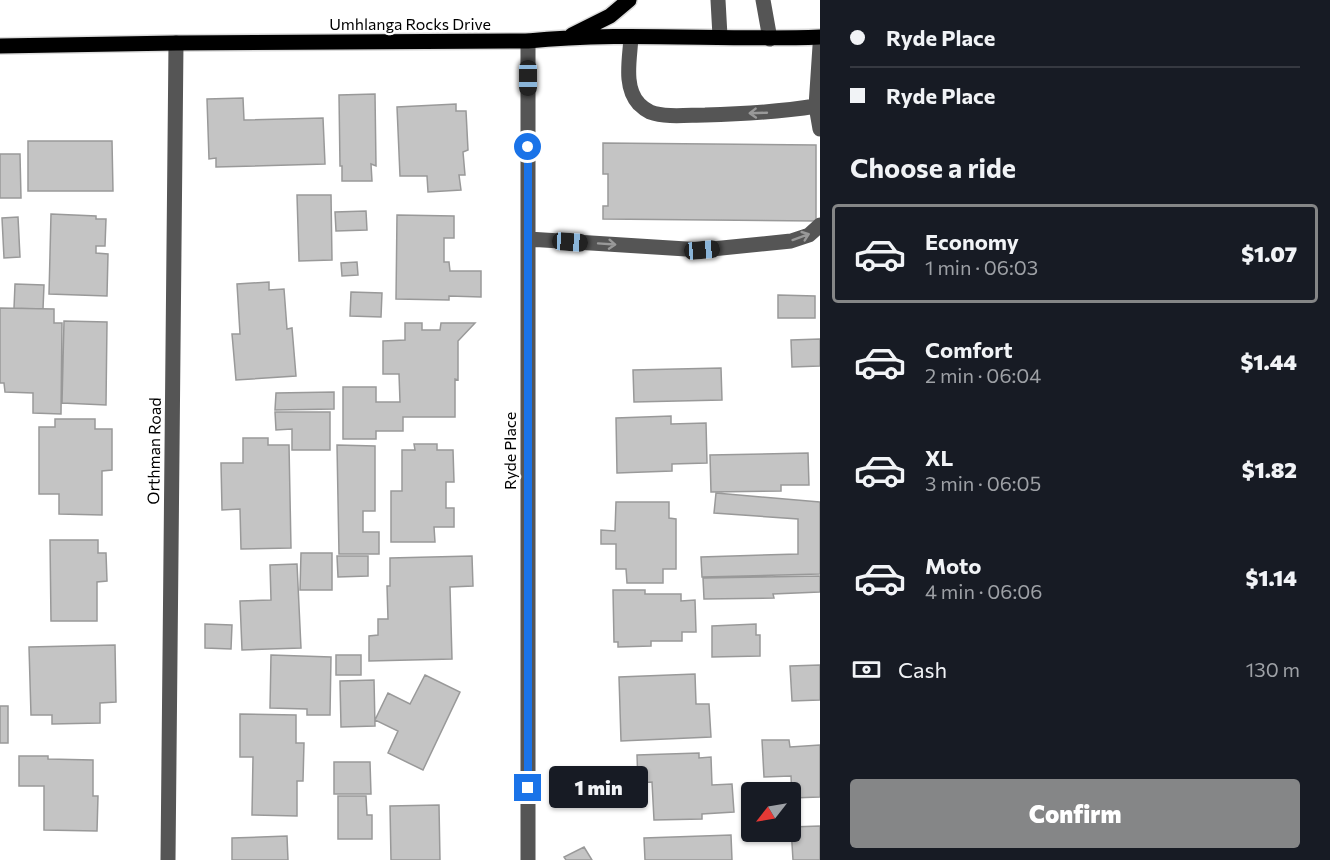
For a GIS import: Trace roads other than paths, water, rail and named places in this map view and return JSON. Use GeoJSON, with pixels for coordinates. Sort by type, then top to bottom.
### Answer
{"type":"FeatureCollection","features":[{"type":"Feature","properties":{"kind":"main road"},"geometry":{"type":"LineString","coordinates":[[567,37],[610,16],[629,0]]}},
{"type":"Feature","properties":{"kind":"main road","name":"Umhlanga Rocks Drive"},"geometry":{"type":"LineString","coordinates":[[0,46],[528,41],[567,37],[720,36],[770,39],[820,37]]}},
{"type":"Feature","properties":{"kind":"street"},"geometry":{"type":"LineString","coordinates":[[718,0],[720,36]]}},
{"type":"Feature","properties":{"kind":"street"},"geometry":{"type":"LineString","coordinates":[[763,0],[770,39]]}},
{"type":"Feature","properties":{"kind":"street"},"geometry":{"type":"LineString","coordinates":[[631,37],[629,80],[631,91],[638,103],[647,111],[657,114],[701,115],[776,112],[816,106]]}},
{"type":"Feature","properties":{"kind":"street","name":"Ryde Place"},"geometry":{"type":"LineString","coordinates":[[528,41],[528,860]]}},
{"type":"Feature","properties":{"kind":"street","name":"Orthman Road"},"geometry":{"type":"LineString","coordinates":[[168,860],[176,43]]}},
{"type":"Feature","properties":{"kind":"street"},"geometry":{"type":"LineString","coordinates":[[820,46],[816,106],[820,129]]}},
{"type":"Feature","properties":{"kind":"street"},"geometry":{"type":"LineString","coordinates":[[528,239],[702,250],[790,241],[809,235],[820,225]]}}]}
